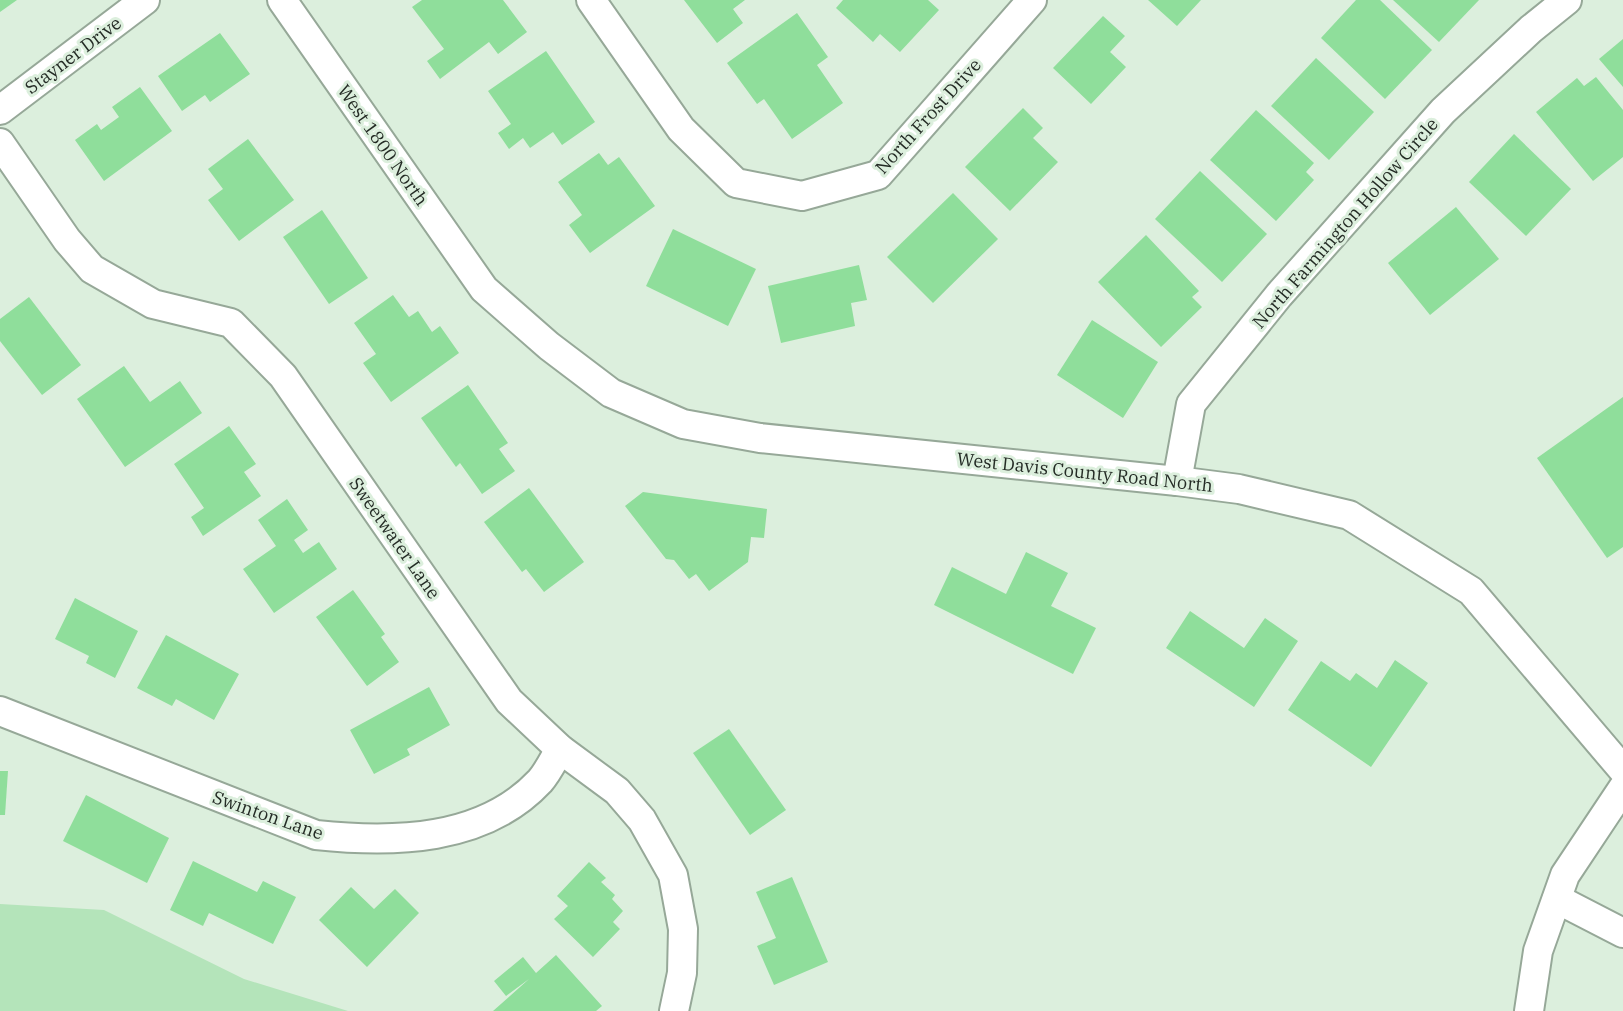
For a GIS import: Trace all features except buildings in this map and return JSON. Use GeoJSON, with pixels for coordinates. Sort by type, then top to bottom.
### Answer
{"type":"FeatureCollection","features":[{"type":"Feature","properties":{"kind":"street","name":"Stayner Drive"},"geometry":{"type":"LineString","coordinates":[[0,110],[145,0]]}},
{"type":"Feature","properties":{"kind":"street","name":"West 1800 North"},"geometry":{"type":"LineString","coordinates":[[282,0],[484,289]]}},
{"type":"Feature","properties":{"kind":"street","name":"North Frost Drive"},"geometry":{"type":"LineString","coordinates":[[591,0],[681,129],[736,183],[802,196],[878,175],[1032,0]]}},
{"type":"Feature","properties":{"kind":"street","name":"North Farmington Hollow Circle"},"geometry":{"type":"LineString","coordinates":[[1177,481],[1191,404],[1279,295],[1443,111],[1531,29],[1567,0]]}},
{"type":"Feature","properties":{"kind":"street","name":"Sweetwater Lane"},"geometry":{"type":"LineString","coordinates":[[0,142],[67,240],[92,269],[153,304],[231,323],[283,376],[509,701],[560,749],[617,791],[642,820],[673,875],[683,929],[681,973],[674,1011]]}},
{"type":"Feature","properties":{"kind":"street","name":"West Davis County Road North"},"geometry":{"type":"LineString","coordinates":[[484,289],[549,346],[611,393],[682,424],[760,438],[1177,481],[1253,492],[1349,515],[1471,591],[1623,770]]}},
{"type":"Feature","properties":{"kind":"street","name":"Swinton Lane"},"geometry":{"type":"LineString","coordinates":[[0,711],[316,835],[369,841],[414,838],[472,825],[516,803],[541,779],[560,749]]}},
{"type":"Feature","properties":{"kind":"street"},"geometry":{"type":"LineString","coordinates":[[1529,1011],[1538,951],[1565,875],[1623,788]]}},
{"type":"Feature","properties":{"kind":"street"},"geometry":{"type":"LineString","coordinates":[[1557,899],[1623,933]]}},
{"type":"Feature","properties":{"kind":"green space"},"geometry":{"type":"Polygon","coordinates":[[[0,904],[104,910],[244,979],[348,1011],[0,1011],[0,904]]]}}]}
